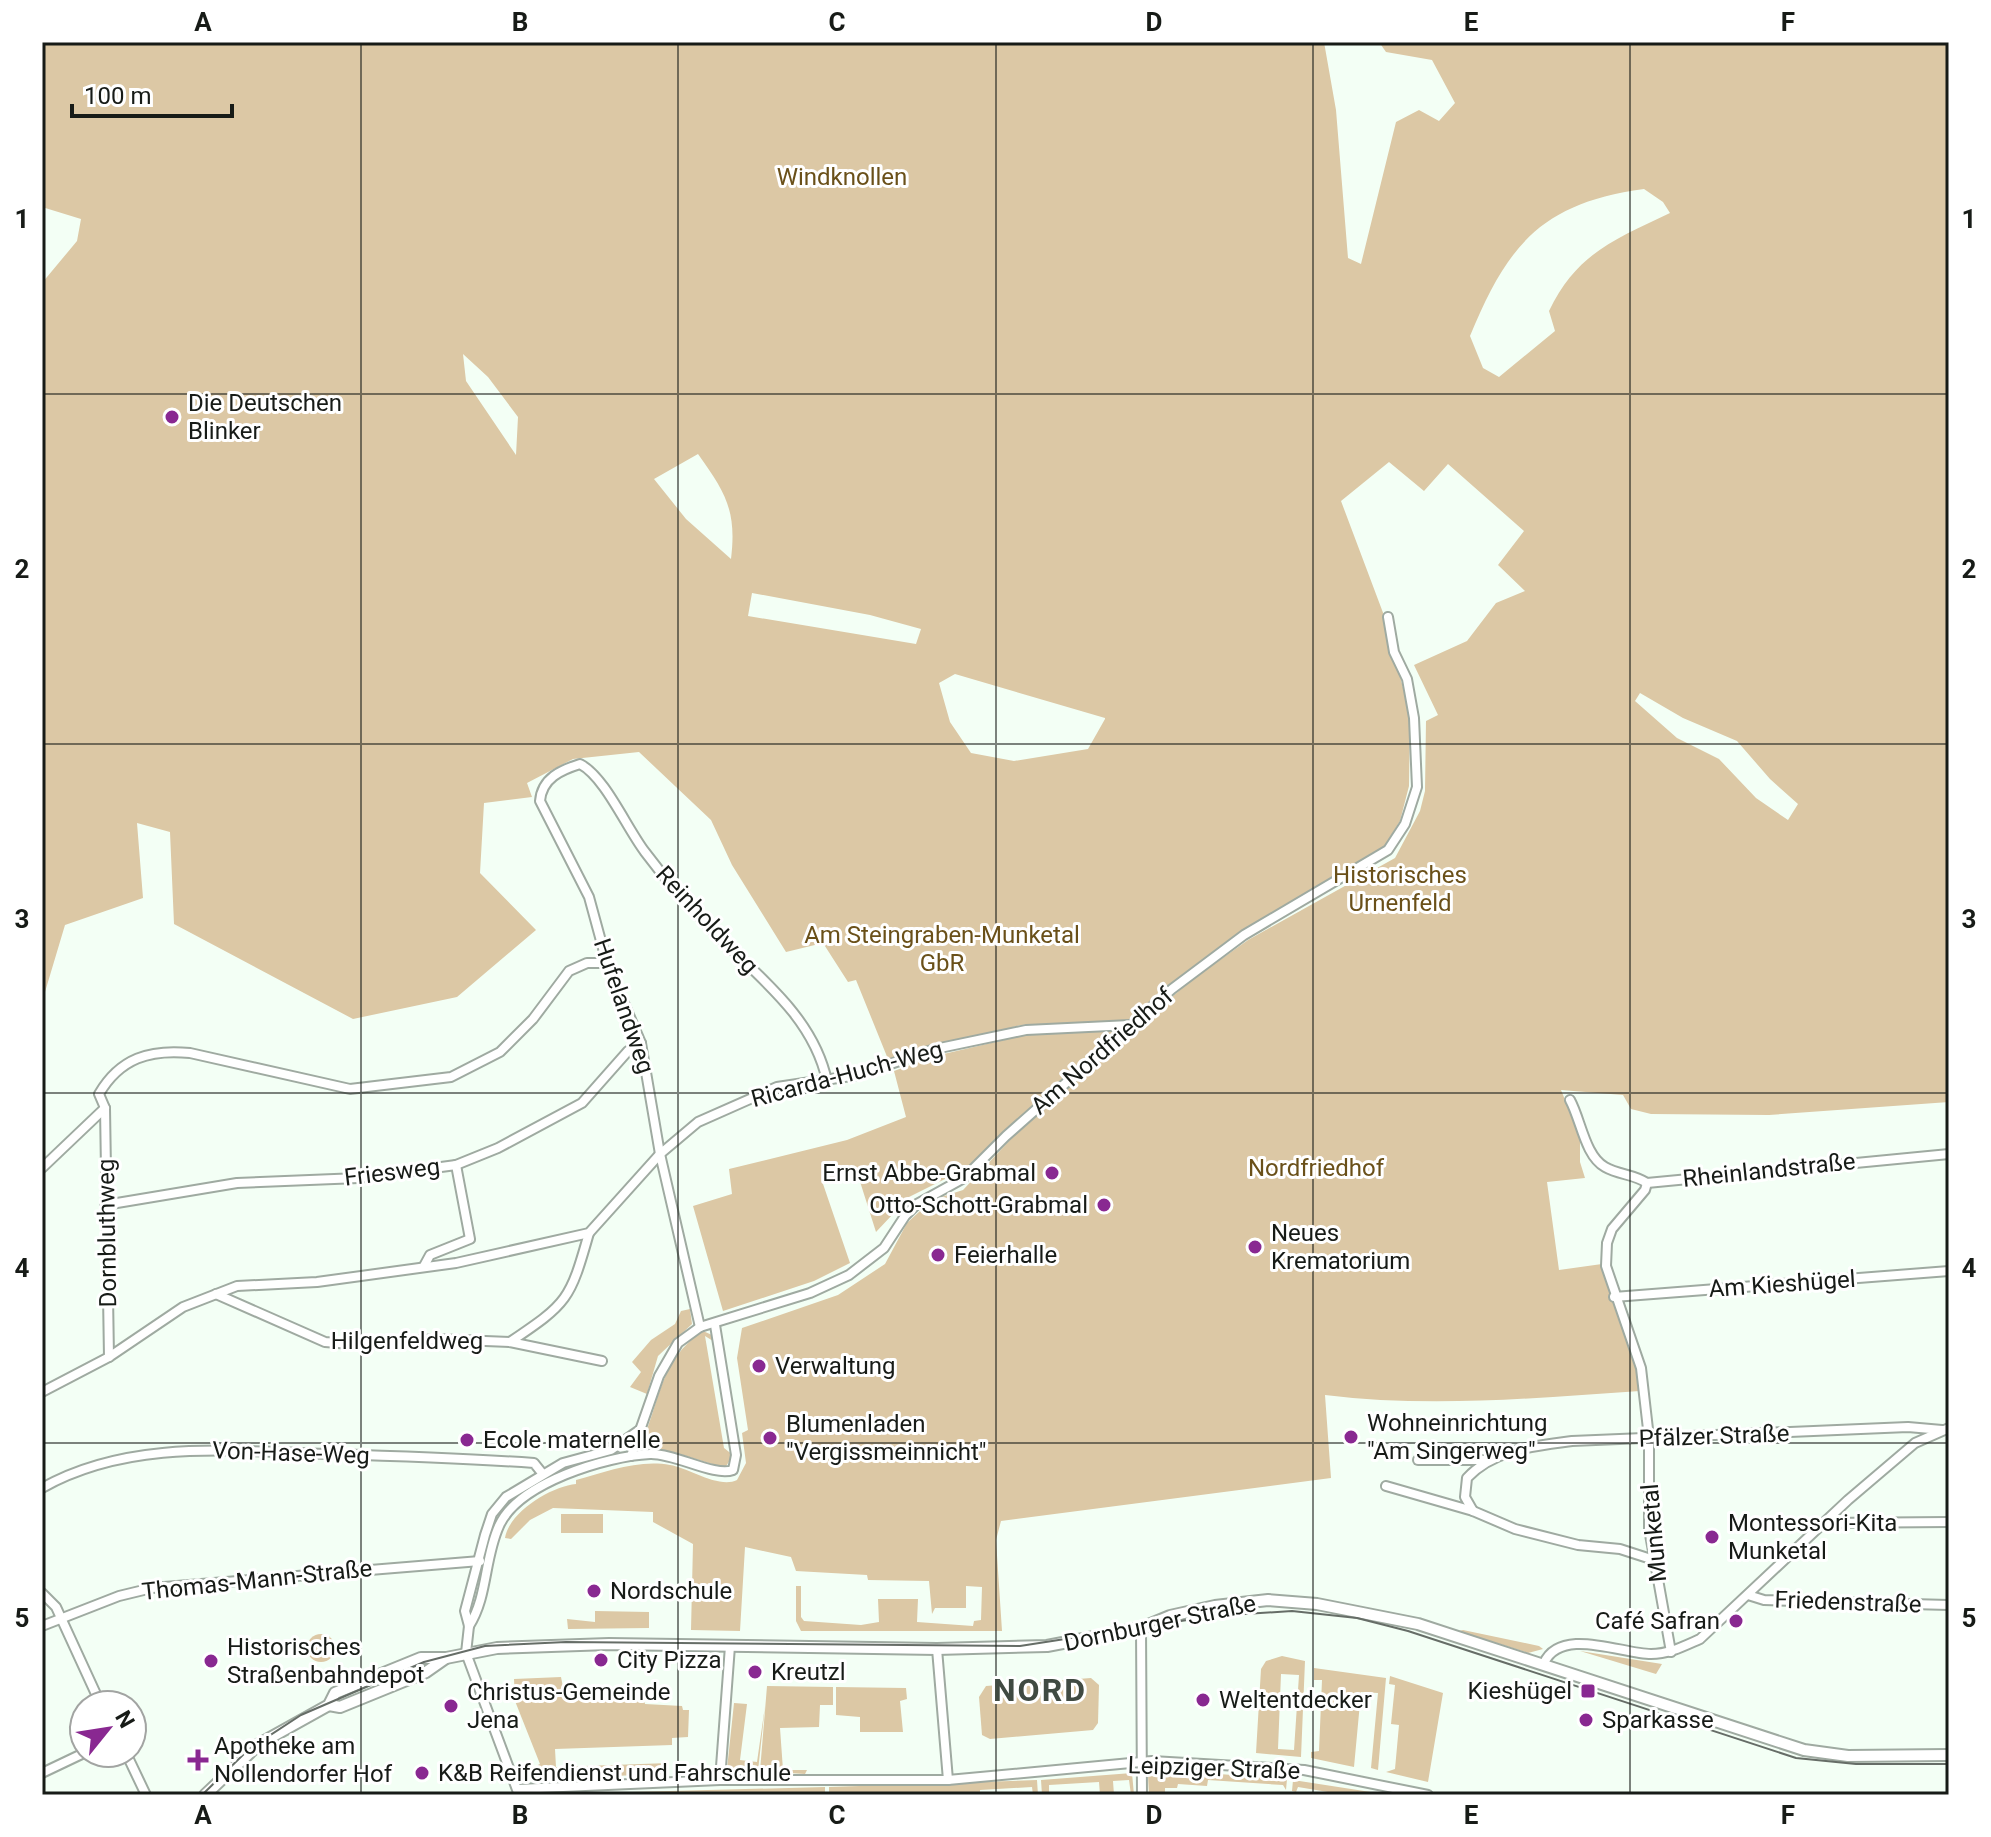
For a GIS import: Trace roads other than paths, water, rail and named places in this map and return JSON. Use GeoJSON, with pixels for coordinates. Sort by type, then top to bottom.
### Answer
{"type":"FeatureCollection","features":[{"type":"Feature","properties":{"kind":"street","name":"Am Nordfriedhof"},"geometry":{"type":"LineString","coordinates":[[715,1325],[731,1317],[810,1293],[856,1270],[884,1248],[905,1216],[917,1204],[964,1178],[1006,1136],[1130,1025],[1244,935],[1388,850],[1405,824],[1417,787],[1415,724],[1407,679],[1394,652],[1388,617]]}},
{"type":"Feature","properties":{"kind":"street","name":"Hufelandweg"},"geometry":{"type":"LineString","coordinates":[[580,764],[554,775],[541,790],[540,801],[589,897],[607,963],[641,1043],[660,1154],[700,1327]]}},
{"type":"Feature","properties":{"kind":"street","name":"Reinholdweg"},"geometry":{"type":"LineString","coordinates":[[580,764],[597,776],[630,832],[670,885],[799,1020],[823,1060],[827,1081]]}},
{"type":"Feature","properties":{"kind":"street","name":"Dornbluthweg"},"geometry":{"type":"LineString","coordinates":[[109,1357],[105,1108],[99,1094],[110,1075],[141,1055],[164,1051],[190,1053],[350,1089],[451,1077],[500,1052],[533,1019],[569,971],[587,963],[607,963]]}},
{"type":"Feature","properties":{"kind":"street","name":"Ricarda-Huch-Weg"},"geometry":{"type":"LineString","coordinates":[[589,1233],[660,1154],[698,1122],[777,1087],[858,1075],[935,1049],[1026,1030],[1130,1025]]}},
{"type":"Feature","properties":{"kind":"street","name":"Friesweg"},"geometry":{"type":"LineString","coordinates":[[105,1205],[237,1183],[359,1178],[456,1165],[498,1148],[582,1103],[628,1051],[641,1043]]}},
{"type":"Feature","properties":{"kind":"street"},"geometry":{"type":"LineString","coordinates":[[1570,1100],[1595,1159],[1606,1168],[1635,1175],[1647,1183]]}},
{"type":"Feature","properties":{"kind":"street"},"geometry":{"type":"LineString","coordinates":[[42,1168],[105,1108]]}},
{"type":"Feature","properties":{"kind":"street","name":"Rheinlandstraße"},"geometry":{"type":"LineString","coordinates":[[1612,1229],[1645,1190],[1647,1183],[1949,1154]]}},
{"type":"Feature","properties":{"kind":"street"},"geometry":{"type":"LineString","coordinates":[[424,1266],[430,1255],[470,1239],[456,1165]]}},
{"type":"Feature","properties":{"kind":"street","name":"Munketal"},"geometry":{"type":"LineString","coordinates":[[1612,1229],[1607,1243],[1606,1266],[1614,1297],[1641,1368],[1649,1438],[1647,1508],[1671,1652]]}},
{"type":"Feature","properties":{"kind":"street"},"geometry":{"type":"LineString","coordinates":[[42,1392],[109,1357],[183,1307],[245,1285],[317,1282],[424,1266],[512,1252],[589,1233]]}},
{"type":"Feature","properties":{"kind":"street","name":"Hilgenfeldweg"},"geometry":{"type":"LineString","coordinates":[[510,1342],[550,1315],[569,1296],[589,1233]]}},
{"type":"Feature","properties":{"kind":"street","name":"Am Kieshügel"},"geometry":{"type":"LineString","coordinates":[[1614,1297],[1949,1271]]}},
{"type":"Feature","properties":{"kind":"street","name":"Hilgenfeldweg"},"geometry":{"type":"LineString","coordinates":[[216,1294],[325,1342],[363,1345],[436,1339],[510,1342],[602,1361]]}},
{"type":"Feature","properties":{"kind":"street"},"geometry":{"type":"LineString","coordinates":[[469,1626],[478,1611],[499,1526],[521,1502],[573,1471],[631,1456],[668,1455],[722,1472],[733,1470],[736,1455],[715,1325],[700,1327],[678,1343],[666,1360],[631,1456]]}},
{"type":"Feature","properties":{"kind":"street"},"geometry":{"type":"LineString","coordinates":[[519,1792],[466,1653],[469,1626],[465,1611],[492,1514],[506,1497],[542,1473],[611,1450],[631,1440],[644,1425]]}},
{"type":"Feature","properties":{"kind":"street","name":"Pfälzer Straße"},"geometry":{"type":"LineString","coordinates":[[1418,1460],[1489,1460],[1528,1446],[1649,1438],[1908,1427],[1945,1429]]}},
{"type":"Feature","properties":{"kind":"street"},"geometry":{"type":"LineString","coordinates":[[1544,1663],[1554,1652],[1576,1645],[1650,1654],[1671,1652],[1700,1639],[1823,1523],[1915,1443],[1945,1429]]}},
{"type":"Feature","properties":{"kind":"street","name":"Von-Hase-Weg"},"geometry":{"type":"LineString","coordinates":[[42,1488],[91,1466],[128,1457],[205,1450],[465,1458],[534,1463],[542,1473]]}},
{"type":"Feature","properties":{"kind":"street"},"geometry":{"type":"LineString","coordinates":[[1473,1511],[1465,1497],[1467,1478],[1489,1460]]}},
{"type":"Feature","properties":{"kind":"street"},"geometry":{"type":"LineString","coordinates":[[1386,1486],[1473,1511],[1515,1529],[1578,1545],[1620,1549],[1654,1560]]}},
{"type":"Feature","properties":{"kind":"street"},"geometry":{"type":"LineString","coordinates":[[1823,1523],[1949,1522]]}},
{"type":"Feature","properties":{"kind":"street"},"geometry":{"type":"LineString","coordinates":[[477,1560],[489,1563]]}},
{"type":"Feature","properties":{"kind":"street","name":"Thomas-Mann-Straße"},"geometry":{"type":"LineString","coordinates":[[42,1626],[119,1596],[152,1588],[477,1560]]}},
{"type":"Feature","properties":{"kind":"street"},"geometry":{"type":"LineString","coordinates":[[42,1593],[49,1598],[60,1618],[93,1689]]}},
{"type":"Feature","properties":{"kind":"street","name":"Friedenstraße"},"geometry":{"type":"LineString","coordinates":[[1748,1595],[1764,1600],[1949,1605]]}},
{"type":"Feature","properties":{"kind":"street","name":"Dornburger Straße"},"geometry":{"type":"LineString","coordinates":[[205,1795],[259,1744],[329,1705],[335,1693],[421,1658],[446,1658],[529,1645],[937,1649],[1047,1646],[1141,1628],[1170,1616],[1215,1606],[1268,1600],[1306,1603],[1418,1624],[1544,1663],[1728,1728],[1804,1750],[1848,1756],[1949,1755]]}},
{"type":"Feature","properties":{"kind":"street"},"geometry":{"type":"LineString","coordinates":[[1141,1628],[1142,1795]]}},
{"type":"Feature","properties":{"kind":"street"},"geometry":{"type":"LineString","coordinates":[[720,1780],[730,1646]]}},
{"type":"Feature","properties":{"kind":"street"},"geometry":{"type":"LineString","coordinates":[[937,1649],[948,1780]]}},
{"type":"Feature","properties":{"kind":"street"},"geometry":{"type":"LineString","coordinates":[[42,1773],[68,1761]]}},
{"type":"Feature","properties":{"kind":"street","name":"Leipziger Straße"},"geometry":{"type":"LineString","coordinates":[[519,1792],[720,1780],[948,1780],[1141,1762],[1304,1770],[1428,1795]]}},
{"type":"Feature","properties":{"kind":"street"},"geometry":{"type":"LineString","coordinates":[[134,1769],[146,1795]]}},
{"type":"Feature","properties":{"kind":"tram line"},"geometry":{"type":"LineString","coordinates":[[202,1795],[249,1749],[301,1715],[424,1662],[485,1646],[566,1642],[1020,1646],[1213,1616],[1292,1611],[1357,1618],[1408,1631],[1796,1758],[1856,1764],[1949,1764]]}},
{"type":"Feature","properties":{"kind":"place","name":"Die Deutschen Blinker"},"geometry":{"type":"Point","coordinates":[172,417]}},
{"type":"Feature","properties":{"kind":"place","name":"Ernst Abbe-Grabmal"},"geometry":{"type":"Point","coordinates":[1052,1173]}},
{"type":"Feature","properties":{"kind":"place","name":"Otto-Schott-Grabmal"},"geometry":{"type":"Point","coordinates":[1104,1205]}},
{"type":"Feature","properties":{"kind":"place","name":"Neues Krematorium"},"geometry":{"type":"Point","coordinates":[1255,1247]}},
{"type":"Feature","properties":{"kind":"place","name":"Feierhalle"},"geometry":{"type":"Point","coordinates":[938,1255]}},
{"type":"Feature","properties":{"kind":"place","name":"Verwaltung"},"geometry":{"type":"Point","coordinates":[759,1366]}},
{"type":"Feature","properties":{"kind":"place","name":"Wohneinrichtung \"Am Singerweg\""},"geometry":{"type":"Point","coordinates":[1351,1437]}},
{"type":"Feature","properties":{"kind":"place","name":"Blumenladen \"Vergissmeinnicht\""},"geometry":{"type":"Point","coordinates":[770,1438]}},
{"type":"Feature","properties":{"kind":"place","name":"Ecole maternelle"},"geometry":{"type":"Point","coordinates":[467,1440]}},
{"type":"Feature","properties":{"kind":"place","name":"Montessori-Kita Munketal"},"geometry":{"type":"Point","coordinates":[1712,1537]}},
{"type":"Feature","properties":{"kind":"place","name":"Nordschule"},"geometry":{"type":"Point","coordinates":[594,1591]}},
{"type":"Feature","properties":{"kind":"place","name":"Café Safran"},"geometry":{"type":"Point","coordinates":[1736,1621]}},
{"type":"Feature","properties":{"kind":"place","name":"City Pizza"},"geometry":{"type":"Point","coordinates":[601,1660]}},
{"type":"Feature","properties":{"kind":"place","name":"Historisches Straßenbahndepot"},"geometry":{"type":"Point","coordinates":[211,1661]}},
{"type":"Feature","properties":{"kind":"place","name":"Kreutzl"},"geometry":{"type":"Point","coordinates":[755,1672]}},
{"type":"Feature","properties":{"kind":"place","name":"Kieshügel"},"geometry":{"type":"Point","coordinates":[1588,1691]}},
{"type":"Feature","properties":{"kind":"place","name":"Weltentdecker"},"geometry":{"type":"Point","coordinates":[1203,1700]}},
{"type":"Feature","properties":{"kind":"place","name":"Christus-Gemeinde Jena"},"geometry":{"type":"Point","coordinates":[451,1706]}},
{"type":"Feature","properties":{"kind":"place","name":"Sparkasse"},"geometry":{"type":"Point","coordinates":[1586,1720]}},
{"type":"Feature","properties":{"kind":"place","name":"Apotheke am Nollendorfer Hof"},"geometry":{"type":"Point","coordinates":[198,1760]}},
{"type":"Feature","properties":{"kind":"place","name":"K&B Reifendienst und Fahrschule"},"geometry":{"type":"Point","coordinates":[422,1773]}},
{"type":"Feature","properties":{"kind":"district","name":"NORD"},"geometry":{"type":"Point","coordinates":[1040,1690]}},
{"type":"Feature","properties":{"kind":"park label","name":"Windknollen"},"geometry":{"type":"Point","coordinates":[842,177]}},
{"type":"Feature","properties":{"kind":"park label","name":"Historisches Urnenfeld"},"geometry":{"type":"Point","coordinates":[1400,889]}},
{"type":"Feature","properties":{"kind":"park label","name":"Am Steingraben-Munketal GbR"},"geometry":{"type":"Point","coordinates":[942,949]}},
{"type":"Feature","properties":{"kind":"park label","name":"Nordfriedhof"},"geometry":{"type":"Point","coordinates":[1316,1168]}}]}
